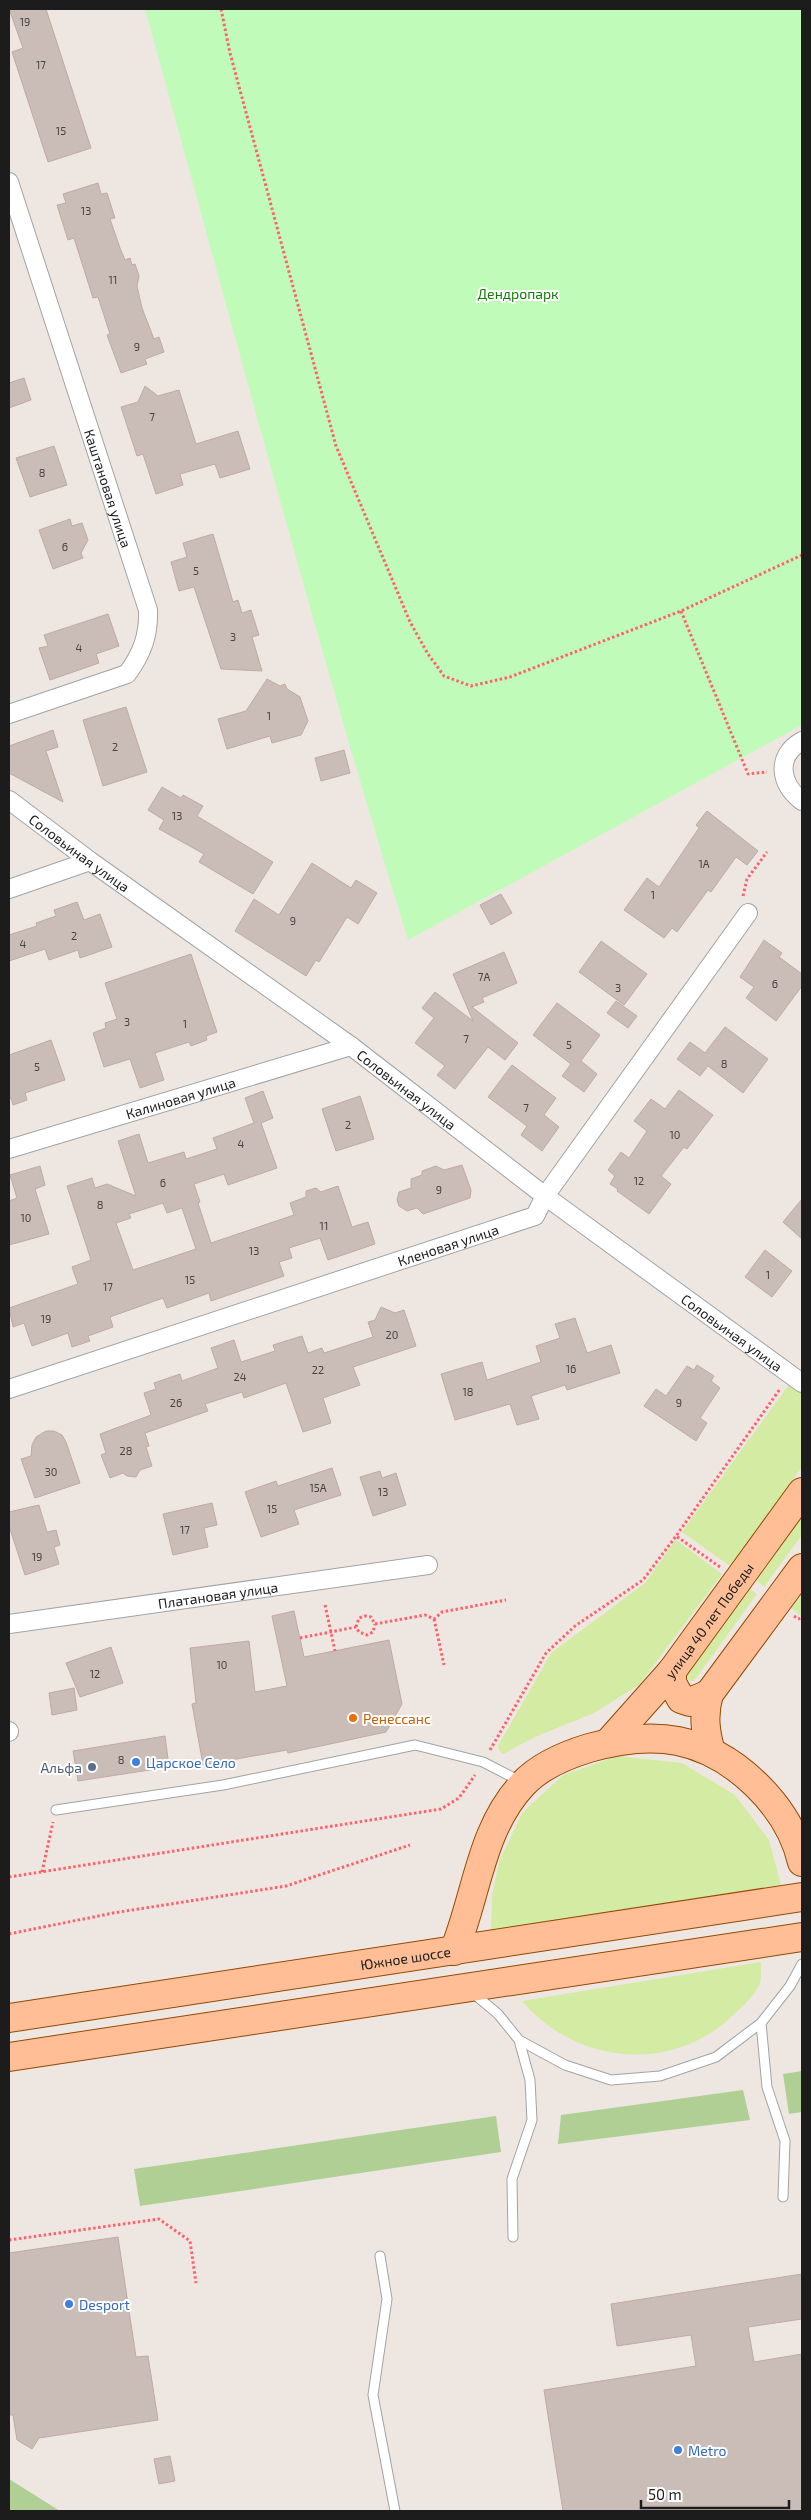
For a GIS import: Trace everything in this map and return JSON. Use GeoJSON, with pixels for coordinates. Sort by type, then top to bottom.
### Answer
{"type":"FeatureCollection","features":[{"type":"Feature","properties":{"kind":"main road","name":"улица 40 лет Победы"},"geometry":{"type":"LineString","coordinates":[[608,1743],[672,1670],[802,1492]]}},
{"type":"Feature","properties":{"kind":"main road"},"geometry":{"type":"LineString","coordinates":[[711,1752],[704,1729],[705,1707],[709,1694],[802,1568]]}},
{"type":"Feature","properties":{"kind":"main road"},"geometry":{"type":"LineString","coordinates":[[672,1670],[672,1683],[681,1699],[690,1702],[709,1694]]}},
{"type":"Feature","properties":{"kind":"main road"},"geometry":{"type":"LineString","coordinates":[[454,1951],[465,1926],[487,1844],[503,1808],[524,1783],[547,1766],[575,1752],[608,1743],[640,1738],[660,1739],[678,1741],[711,1752],[763,1792],[787,1821],[802,1862]]}},
{"type":"Feature","properties":{"kind":"main road","name":"Южное шоссе"},"geometry":{"type":"LineString","coordinates":[[9,2018],[802,1897]]}},
{"type":"Feature","properties":{"kind":"main road"},"geometry":{"type":"LineString","coordinates":[[770,1942],[792,1928],[802,1915]]}},
{"type":"Feature","properties":{"kind":"main road"},"geometry":{"type":"LineString","coordinates":[[9,2057],[802,1937]]}},
{"type":"Feature","properties":{"kind":"street","name":"Каштановая улица"},"geometry":{"type":"LineString","coordinates":[[9,182],[148,610],[148,620],[144,646],[127,674],[9,714]]}},
{"type":"Feature","properties":{"kind":"street"},"geometry":{"type":"LineString","coordinates":[[802,741],[795,745],[785,756],[782,770],[794,796],[802,802]]}},
{"type":"Feature","properties":{"kind":"street","name":"Соловьиная улица"},"geometry":{"type":"LineString","coordinates":[[9,800],[90,861],[351,1046],[545,1196],[796,1379]]}},
{"type":"Feature","properties":{"kind":"street"},"geometry":{"type":"LineString","coordinates":[[9,889],[90,861]]}},
{"type":"Feature","properties":{"kind":"street","name":"Кленовая улица"},"geometry":{"type":"LineString","coordinates":[[9,1389],[535,1216],[545,1196],[748,913]]}},
{"type":"Feature","properties":{"kind":"street","name":"Калиновая улица"},"geometry":{"type":"LineString","coordinates":[[9,1149],[351,1046]]}},
{"type":"Feature","properties":{"kind":"street","name":"Платановая улица"},"geometry":{"type":"LineString","coordinates":[[9,1624],[428,1565]]}},
{"type":"Feature","properties":{"kind":"lane"},"geometry":{"type":"LineString","coordinates":[[56,1810],[224,1785],[415,1745],[483,1762],[524,1783]]}},
{"type":"Feature","properties":{"kind":"lane"},"geometry":{"type":"LineString","coordinates":[[468,1988],[498,2014],[519,2040],[565,2065],[611,2080],[660,2076],[716,2057],[761,2023],[790,1986],[802,1964]]}},
{"type":"Feature","properties":{"kind":"lane"},"geometry":{"type":"LineString","coordinates":[[761,2023],[767,2087],[785,2140],[783,2197]]}},
{"type":"Feature","properties":{"kind":"lane"},"geometry":{"type":"LineString","coordinates":[[512,2237],[512,2179],[532,2120],[530,2080],[519,2040]]}},
{"type":"Feature","properties":{"kind":"lane"},"geometry":{"type":"LineString","coordinates":[[380,2256],[387,2299],[373,2395],[395,2511]]}},
{"type":"Feature","properties":{"kind":"path"},"geometry":{"type":"LineString","coordinates":[[221,9],[232,62],[336,446],[410,622],[444,676],[471,686],[510,677],[681,611],[802,556]]}},
{"type":"Feature","properties":{"kind":"path"},"geometry":{"type":"LineString","coordinates":[[681,611],[748,774],[782,770]]}},
{"type":"Feature","properties":{"kind":"path"},"geometry":{"type":"LineString","coordinates":[[748,913],[743,901],[747,879],[767,852]]}},
{"type":"Feature","properties":{"kind":"path"},"geometry":{"type":"LineString","coordinates":[[9,1877],[441,1808],[459,1798],[483,1762],[546,1653],[575,1626],[643,1580],[796,1379]]}},
{"type":"Feature","properties":{"kind":"path"},"geometry":{"type":"LineString","coordinates":[[676,1536],[738,1580]]}},
{"type":"Feature","properties":{"kind":"path"},"geometry":{"type":"LineString","coordinates":[[434,1618],[442,1612],[506,1600]]}},
{"type":"Feature","properties":{"kind":"path"},"geometry":{"type":"LineString","coordinates":[[325,1605],[334,1651]]}},
{"type":"Feature","properties":{"kind":"path"},"geometry":{"type":"LineString","coordinates":[[375,1624],[425,1615],[434,1618]]}},
{"type":"Feature","properties":{"kind":"path"},"geometry":{"type":"LineString","coordinates":[[365,1616],[372,1618],[375,1624],[373,1632],[367,1634],[359,1632],[356,1626],[359,1618],[365,1616]]}},
{"type":"Feature","properties":{"kind":"path"},"geometry":{"type":"LineString","coordinates":[[434,1618],[444,1665]]}},
{"type":"Feature","properties":{"kind":"path"},"geometry":{"type":"LineString","coordinates":[[300,1638],[356,1626]]}},
{"type":"Feature","properties":{"kind":"path"},"geometry":{"type":"LineString","coordinates":[[42,1872],[56,1810]]}},
{"type":"Feature","properties":{"kind":"path"},"geometry":{"type":"LineString","coordinates":[[9,1934],[113,1913],[286,1886],[410,1845]]}},
{"type":"Feature","properties":{"kind":"path"},"geometry":{"type":"LineString","coordinates":[[9,2240],[159,2219],[190,2241],[196,2284]]}},
{"type":"Feature","properties":{"kind":"green space","name":"Дендропарк"},"geometry":{"type":"Polygon","coordinates":[[[145,9],[802,9],[802,725],[408,940],[306,592],[145,9]]]}},
{"type":"Feature","properties":{"kind":"green space"},"geometry":{"type":"Polygon","coordinates":[[[790,1383],[802,1392],[802,1467],[730,1566],[682,1532],[790,1383]]]}},
{"type":"Feature","properties":{"kind":"green space"},"geometry":{"type":"Polygon","coordinates":[[[802,1517],[802,1535],[764,1587],[756,1580],[802,1517]]]}},
{"type":"Feature","properties":{"kind":"green space"},"geometry":{"type":"Polygon","coordinates":[[[676,1540],[722,1574],[639,1685],[594,1713],[535,1737],[503,1754],[500,1752],[498,1746],[551,1653],[645,1583],[676,1540]]]}},
{"type":"Feature","properties":{"kind":"green space"},"geometry":{"type":"Polygon","coordinates":[[[750,1589],[757,1594],[694,1681],[690,1681],[685,1676],[750,1589]]]}},
{"type":"Feature","properties":{"kind":"green space"},"geometry":{"type":"Polygon","coordinates":[[[802,1590],[802,1617],[790,1607],[802,1590]]]}},
{"type":"Feature","properties":{"kind":"green space"},"geometry":{"type":"Polygon","coordinates":[[[618,1756],[682,1763],[735,1795],[769,1840],[781,1885],[491,1931],[492,1895],[499,1862],[522,1813],[563,1775],[618,1756]]]}},
{"type":"Feature","properties":{"kind":"green space"},"geometry":{"type":"Polygon","coordinates":[[[761,1962],[761,1980],[759,1985],[746,2003],[729,2019],[705,2037],[678,2048],[650,2054],[622,2054],[594,2048],[568,2038],[543,2022],[522,2001],[761,1962]]]}},
{"type":"Feature","properties":{"kind":"green space"},"geometry":{"type":"Polygon","coordinates":[[[802,2071],[802,2112],[789,2114],[783,2074],[802,2071]]]}},
{"type":"Feature","properties":{"kind":"green space"},"geometry":{"type":"Polygon","coordinates":[[[743,2090],[750,2120],[558,2144],[561,2115],[743,2090]]]}},
{"type":"Feature","properties":{"kind":"green space"},"geometry":{"type":"Polygon","coordinates":[[[496,2116],[501,2152],[140,2206],[134,2169],[496,2116]]]}},
{"type":"Feature","properties":{"kind":"green space"},"geometry":{"type":"Polygon","coordinates":[[[9,2479],[60,2511],[9,2511],[9,2479]]]}},
{"type":"Feature","properties":{"kind":"building"},"geometry":{"type":"Polygon","coordinates":[[[9,9],[46,9],[91,148],[48,162],[12,52],[23,48],[9,9]]]}},
{"type":"Feature","properties":{"kind":"building"},"geometry":{"type":"Polygon","coordinates":[[[98,183],[101,194],[107,193],[115,218],[110,219],[125,260],[130,258],[132,265],[135,264],[139,276],[137,286],[142,308],[154,339],[159,337],[164,352],[145,359],[147,364],[121,373],[107,335],[110,334],[98,297],[93,298],[74,238],[68,240],[57,205],[66,203],[63,194],[98,183]]]}},
{"type":"Feature","properties":{"kind":"building"},"geometry":{"type":"Polygon","coordinates":[[[24,378],[31,400],[9,408],[9,383],[24,378]]]}},
{"type":"Feature","properties":{"kind":"building"},"geometry":{"type":"Polygon","coordinates":[[[145,386],[158,396],[179,390],[196,444],[238,431],[250,469],[220,478],[215,464],[180,474],[183,485],[156,494],[143,454],[137,456],[121,407],[138,402],[145,386]]]}},
{"type":"Feature","properties":{"kind":"building"},"geometry":{"type":"Polygon","coordinates":[[[54,446],[67,485],[30,497],[16,458],[54,446]]]}},
{"type":"Feature","properties":{"kind":"building"},"geometry":{"type":"Polygon","coordinates":[[[70,519],[72,526],[82,523],[88,540],[81,553],[83,558],[53,569],[39,530],[70,519]]]}},
{"type":"Feature","properties":{"kind":"building"},"geometry":{"type":"Polygon","coordinates":[[[213,534],[233,602],[238,600],[242,613],[251,610],[259,635],[252,637],[262,671],[221,669],[194,587],[179,591],[171,562],[187,557],[183,543],[213,534]]]}},
{"type":"Feature","properties":{"kind":"building"},"geometry":{"type":"Polygon","coordinates":[[[108,614],[119,646],[96,654],[99,663],[50,680],[39,648],[48,646],[44,635],[108,614]]]}},
{"type":"Feature","properties":{"kind":"building"},"geometry":{"type":"Polygon","coordinates":[[[267,679],[280,686],[285,684],[287,689],[300,697],[308,721],[301,735],[272,743],[270,736],[227,749],[218,719],[246,711],[267,679]]]}},
{"type":"Feature","properties":{"kind":"building"},"geometry":{"type":"Polygon","coordinates":[[[126,707],[147,772],[103,786],[83,720],[126,707]]]}},
{"type":"Feature","properties":{"kind":"building"},"geometry":{"type":"Polygon","coordinates":[[[53,730],[58,747],[46,751],[63,802],[9,773],[9,746],[53,730]]]}},
{"type":"Feature","properties":{"kind":"building"},"geometry":{"type":"Polygon","coordinates":[[[344,750],[350,773],[321,781],[315,758],[344,750]]]}},
{"type":"Feature","properties":{"kind":"building"},"geometry":{"type":"Polygon","coordinates":[[[162,787],[181,798],[183,795],[203,806],[197,816],[273,862],[253,894],[199,862],[204,854],[159,829],[164,820],[148,810],[162,787]]]}},
{"type":"Feature","properties":{"kind":"building"},"geometry":{"type":"Polygon","coordinates":[[[707,811],[758,851],[747,865],[736,857],[711,892],[708,890],[677,932],[672,928],[664,938],[624,910],[647,878],[659,887],[699,828],[696,825],[707,811]]]}},
{"type":"Feature","properties":{"kind":"building"},"geometry":{"type":"Polygon","coordinates":[[[312,863],[351,888],[356,880],[377,893],[358,924],[347,917],[319,962],[316,960],[306,976],[235,931],[254,899],[279,915],[312,863]]]}},
{"type":"Feature","properties":{"kind":"building"},"geometry":{"type":"Polygon","coordinates":[[[501,894],[512,913],[491,925],[480,905],[501,894]]]}},
{"type":"Feature","properties":{"kind":"building"},"geometry":{"type":"Polygon","coordinates":[[[77,902],[84,920],[100,914],[112,947],[80,958],[78,950],[49,960],[45,949],[9,961],[9,935],[37,926],[36,923],[56,916],[54,910],[77,902]]]}},
{"type":"Feature","properties":{"kind":"building"},"geometry":{"type":"Polygon","coordinates":[[[764,940],[782,953],[779,957],[802,974],[802,986],[776,1021],[746,998],[754,987],[740,977],[764,940]]]}},
{"type":"Feature","properties":{"kind":"building"},"geometry":{"type":"Polygon","coordinates":[[[601,941],[647,974],[624,1005],[579,972],[601,941]]]}},
{"type":"Feature","properties":{"kind":"building"},"geometry":{"type":"Polygon","coordinates":[[[504,952],[517,983],[482,998],[484,1002],[472,1007],[518,1043],[505,1060],[488,1047],[455,1089],[437,1075],[445,1066],[415,1043],[434,1018],[422,1008],[435,992],[473,1021],[453,974],[504,952]]]}},
{"type":"Feature","properties":{"kind":"building"},"geometry":{"type":"Polygon","coordinates":[[[191,954],[217,1032],[206,1036],[207,1040],[191,1046],[189,1042],[155,1053],[164,1080],[140,1088],[130,1059],[104,1067],[93,1033],[106,1028],[105,1023],[117,1019],[105,983],[191,954]]]}},
{"type":"Feature","properties":{"kind":"building"},"geometry":{"type":"Polygon","coordinates":[[[616,1001],[637,1016],[628,1028],[607,1013],[616,1001]]]}},
{"type":"Feature","properties":{"kind":"building"},"geometry":{"type":"Polygon","coordinates":[[[557,1003],[600,1035],[581,1061],[597,1074],[584,1092],[562,1076],[571,1064],[533,1035],[557,1003]]]}},
{"type":"Feature","properties":{"kind":"building"},"geometry":{"type":"Polygon","coordinates":[[[725,1027],[768,1059],[743,1093],[708,1066],[700,1076],[677,1059],[690,1042],[705,1053],[725,1027]]]}},
{"type":"Feature","properties":{"kind":"building"},"geometry":{"type":"Polygon","coordinates":[[[51,1040],[65,1080],[25,1093],[27,1100],[13,1105],[11,1098],[9,1099],[9,1055],[51,1040]]]}},
{"type":"Feature","properties":{"kind":"building"},"geometry":{"type":"Polygon","coordinates":[[[512,1065],[556,1098],[544,1115],[559,1127],[542,1151],[521,1135],[527,1126],[488,1097],[512,1065]]]}},
{"type":"Feature","properties":{"kind":"building"},"geometry":{"type":"Polygon","coordinates":[[[679,1090],[713,1115],[687,1149],[684,1147],[661,1176],[671,1184],[649,1214],[610,1184],[615,1176],[608,1170],[621,1152],[629,1158],[647,1131],[634,1121],[651,1099],[665,1109],[679,1090]]]}},
{"type":"Feature","properties":{"kind":"building"},"geometry":{"type":"Polygon","coordinates":[[[263,1091],[273,1118],[261,1123],[277,1168],[228,1185],[224,1174],[194,1184],[211,1243],[294,1215],[290,1203],[306,1197],[306,1191],[316,1188],[321,1192],[338,1186],[352,1227],[368,1222],[375,1244],[328,1260],[320,1238],[289,1248],[292,1258],[279,1262],[284,1276],[211,1301],[209,1293],[167,1308],[163,1298],[110,1317],[113,1327],[88,1336],[90,1341],[72,1347],[68,1333],[32,1346],[24,1323],[13,1327],[9,1308],[78,1284],[72,1267],[91,1260],[67,1186],[92,1178],[95,1188],[107,1184],[136,1196],[118,1141],[139,1134],[148,1163],[184,1152],[186,1159],[217,1149],[213,1138],[254,1123],[245,1098],[263,1091]],[[163,1203],[129,1214],[131,1218],[116,1223],[133,1270],[196,1249],[182,1208],[167,1213],[163,1203]]]}},
{"type":"Feature","properties":{"kind":"building"},"geometry":{"type":"Polygon","coordinates":[[[360,1096],[374,1139],[336,1151],[322,1109],[360,1096]]]}},
{"type":"Feature","properties":{"kind":"building"},"geometry":{"type":"Polygon","coordinates":[[[462,1165],[471,1190],[470,1198],[423,1214],[417,1208],[407,1211],[399,1206],[397,1200],[399,1192],[411,1188],[411,1179],[422,1175],[422,1171],[436,1166],[444,1170],[462,1165]]]}},
{"type":"Feature","properties":{"kind":"building"},"geometry":{"type":"Polygon","coordinates":[[[40,1166],[45,1185],[35,1189],[49,1234],[9,1245],[9,1201],[17,1198],[10,1175],[40,1166]]]}},
{"type":"Feature","properties":{"kind":"building"},"geometry":{"type":"Polygon","coordinates":[[[802,1199],[802,1239],[783,1222],[802,1199]]]}},
{"type":"Feature","properties":{"kind":"building"},"geometry":{"type":"Polygon","coordinates":[[[765,1250],[792,1271],[772,1297],[745,1277],[765,1250]]]}},
{"type":"Feature","properties":{"kind":"building"},"geometry":{"type":"Polygon","coordinates":[[[381,1307],[395,1313],[404,1310],[416,1346],[353,1367],[360,1385],[323,1398],[331,1423],[303,1432],[286,1383],[244,1398],[242,1392],[205,1404],[208,1411],[145,1433],[149,1446],[146,1447],[152,1466],[140,1470],[136,1477],[127,1476],[123,1473],[110,1478],[101,1455],[106,1453],[100,1434],[151,1415],[144,1393],[156,1389],[154,1383],[180,1374],[182,1381],[218,1368],[211,1348],[234,1340],[241,1362],[275,1351],[273,1345],[302,1336],[308,1353],[322,1348],[324,1353],[373,1337],[368,1322],[375,1320],[381,1307]]]}},
{"type":"Feature","properties":{"kind":"building"},"geometry":{"type":"Polygon","coordinates":[[[575,1318],[587,1353],[611,1345],[620,1373],[567,1390],[565,1385],[531,1396],[539,1419],[517,1425],[510,1404],[455,1420],[441,1374],[482,1362],[487,1380],[541,1362],[536,1346],[560,1338],[555,1324],[575,1318]]]}},
{"type":"Feature","properties":{"kind":"building"},"geometry":{"type":"Polygon","coordinates":[[[697,1365],[714,1376],[711,1381],[720,1388],[700,1418],[707,1423],[696,1441],[644,1406],[656,1389],[666,1396],[687,1366],[694,1370],[697,1365]]]}},
{"type":"Feature","properties":{"kind":"building"},"geometry":{"type":"Polygon","coordinates":[[[46,1431],[54,1431],[62,1435],[80,1483],[35,1498],[21,1459],[31,1456],[32,1445],[36,1437],[46,1431]]]}},
{"type":"Feature","properties":{"kind":"building"},"geometry":{"type":"Polygon","coordinates":[[[332,1468],[341,1495],[294,1510],[299,1524],[261,1537],[245,1492],[276,1481],[278,1486],[332,1468]]]}},
{"type":"Feature","properties":{"kind":"building"},"geometry":{"type":"Polygon","coordinates":[[[380,1471],[382,1478],[396,1473],[406,1505],[373,1516],[360,1477],[380,1471]]]}},
{"type":"Feature","properties":{"kind":"building"},"geometry":{"type":"Polygon","coordinates":[[[212,1503],[217,1525],[204,1528],[208,1547],[173,1555],[163,1514],[212,1503]]]}},
{"type":"Feature","properties":{"kind":"building"},"geometry":{"type":"Polygon","coordinates":[[[39,1505],[47,1532],[56,1530],[60,1545],[54,1547],[59,1564],[25,1575],[9,1526],[9,1512],[39,1505]]]}},
{"type":"Feature","properties":{"kind":"building"},"geometry":{"type":"Polygon","coordinates":[[[294,1611],[304,1657],[389,1640],[402,1704],[386,1732],[288,1753],[287,1750],[203,1765],[192,1704],[196,1703],[190,1648],[249,1641],[255,1692],[287,1686],[272,1616],[294,1611]]]}},
{"type":"Feature","properties":{"kind":"building"},"geometry":{"type":"Polygon","coordinates":[[[111,1647],[123,1683],[80,1697],[66,1663],[111,1647]]]}},
{"type":"Feature","properties":{"kind":"building"},"geometry":{"type":"Polygon","coordinates":[[[74,1688],[77,1710],[52,1715],[49,1693],[74,1688]]]}},
{"type":"Feature","properties":{"kind":"building"},"geometry":{"type":"Polygon","coordinates":[[[165,1736],[169,1767],[78,1781],[73,1751],[165,1736]]]}},
{"type":"Feature","properties":{"kind":"building","name":"Desport"},"geometry":{"type":"Polygon","coordinates":[[[118,2237],[136,2357],[148,2356],[158,2420],[39,2438],[32,2449],[17,2440],[13,2415],[9,2415],[9,2253],[118,2237]]]}},
{"type":"Feature","properties":{"kind":"building","name":"Metro"},"geometry":{"type":"Polygon","coordinates":[[[802,2274],[802,2319],[748,2327],[754,2362],[802,2354],[802,2511],[563,2511],[544,2390],[696,2366],[691,2335],[617,2346],[611,2304],[802,2274]]]}},
{"type":"Feature","properties":{"kind":"building"},"geometry":{"type":"Polygon","coordinates":[[[170,2456],[175,2481],[159,2484],[154,2459],[170,2456]]]}},
{"type":"Feature","properties":{"kind":"place","name":"Ренессанс"},"geometry":{"type":"Point","coordinates":[353,1718]}},
{"type":"Feature","properties":{"kind":"place","name":"Царское Село"},"geometry":{"type":"Point","coordinates":[136,1762]}},
{"type":"Feature","properties":{"kind":"place","name":"Альфа"},"geometry":{"type":"Point","coordinates":[92,1767]}},
{"type":"Feature","properties":{"kind":"place","name":"Desport"},"geometry":{"type":"Point","coordinates":[69,2304]}},
{"type":"Feature","properties":{"kind":"place","name":"Metro"},"geometry":{"type":"Point","coordinates":[678,2450]}}]}
